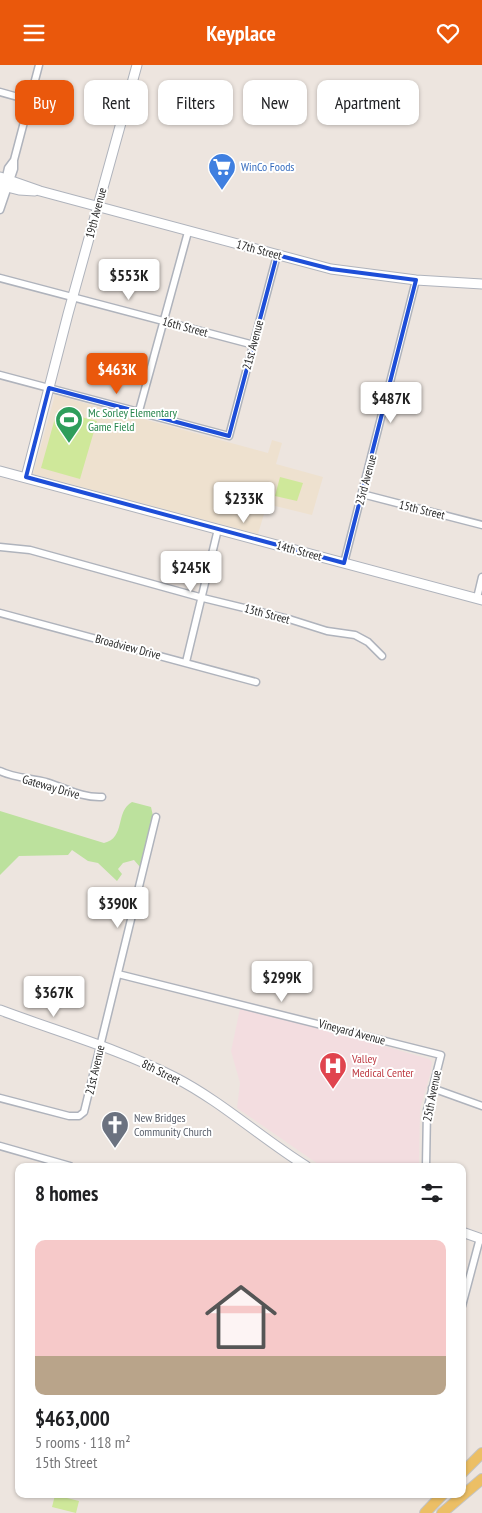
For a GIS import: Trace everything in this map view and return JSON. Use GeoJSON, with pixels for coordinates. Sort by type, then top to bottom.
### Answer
{"type":"FeatureCollection","features":[{"type":"Feature","properties":{"kind":"main road","name":"19th Avenue"},"geometry":{"type":"LineString","coordinates":[[26,477],[137,65]]}},
{"type":"Feature","properties":{"kind":"main road","name":"17th Street"},"geometry":{"type":"LineString","coordinates":[[5,182],[331,269],[416,280],[482,284]]}},
{"type":"Feature","properties":{"kind":"main road","name":"14th Street"},"geometry":{"type":"LineString","coordinates":[[0,471],[479,599]]}},
{"type":"Feature","properties":{"kind":"main road","name":"8th Street"},"geometry":{"type":"LineString","coordinates":[[0,1010],[174,1077],[218,1104],[302,1163]]}},
{"type":"Feature","properties":{"kind":"main road"},"geometry":{"type":"LineString","coordinates":[[466,1233],[481,1239]]}},
{"type":"Feature","properties":{"kind":"main road"},"geometry":{"type":"LineString","coordinates":[[466,1469],[482,1453]]}},
{"type":"Feature","properties":{"kind":"main road"},"geometry":{"type":"LineString","coordinates":[[466,1493],[482,1479]]}},
{"type":"Feature","properties":{"kind":"main road"},"geometry":{"type":"LineString","coordinates":[[453,1513],[482,1487]]}},
{"type":"Feature","properties":{"kind":"main road"},"geometry":{"type":"LineString","coordinates":[[425,1513],[439,1498]]}},
{"type":"Feature","properties":{"kind":"main road"},"geometry":{"type":"LineString","coordinates":[[442,1513],[460,1498]]}},
{"type":"Feature","properties":{"kind":"street"},"geometry":{"type":"LineString","coordinates":[[36,80],[40,65]]}},
{"type":"Feature","properties":{"kind":"street"},"geometry":{"type":"LineString","coordinates":[[0,92],[15,96]]}},
{"type":"Feature","properties":{"kind":"street"},"geometry":{"type":"LineString","coordinates":[[0,202],[23,125]]}},
{"type":"Feature","properties":{"kind":"street"},"geometry":{"type":"LineString","coordinates":[[0,210],[5,182]]}},
{"type":"Feature","properties":{"kind":"street"},"geometry":{"type":"LineString","coordinates":[[0,375],[139,411],[188,232]]}},
{"type":"Feature","properties":{"kind":"street","name":"21st Avenue"},"geometry":{"type":"LineString","coordinates":[[139,411],[229,436],[277,255]]}},
{"type":"Feature","properties":{"kind":"street","name":"16th Street"},"geometry":{"type":"LineString","coordinates":[[0,277],[254,345]]}},
{"type":"Feature","properties":{"kind":"street","name":"23rd Avenue"},"geometry":{"type":"LineString","coordinates":[[344,563],[416,280]]}},
{"type":"Feature","properties":{"kind":"street","name":"15th Street"},"geometry":{"type":"LineString","coordinates":[[362,494],[482,525]]}},
{"type":"Feature","properties":{"kind":"street"},"geometry":{"type":"LineString","coordinates":[[186,662],[203,598],[202,590],[218,529]]}},
{"type":"Feature","properties":{"kind":"street","name":"13th Street"},"geometry":{"type":"LineString","coordinates":[[0,547],[30,550],[203,598],[289,619],[327,631],[354,635],[368,642],[382,657]]}},
{"type":"Feature","properties":{"kind":"street"},"geometry":{"type":"LineString","coordinates":[[479,599],[482,577]]}},
{"type":"Feature","properties":{"kind":"street","name":"Broadview Drive"},"geometry":{"type":"LineString","coordinates":[[0,613],[256,682]]}},
{"type":"Feature","properties":{"kind":"street","name":"Gateway Drive"},"geometry":{"type":"LineString","coordinates":[[0,771],[44,782],[82,796],[102,797]]}},
{"type":"Feature","properties":{"kind":"street","name":"21st Avenue"},"geometry":{"type":"LineString","coordinates":[[0,1098],[59,1114],[79,1116],[86,1107],[156,817]]}},
{"type":"Feature","properties":{"kind":"street","name":"Vineyard Avenue"},"geometry":{"type":"LineString","coordinates":[[118,974],[441,1055]]}},
{"type":"Feature","properties":{"kind":"street","name":"25th Avenue"},"geometry":{"type":"LineString","coordinates":[[426,1163],[426,1121],[441,1055]]}},
{"type":"Feature","properties":{"kind":"street"},"geometry":{"type":"LineString","coordinates":[[432,1088],[482,1106]]}},
{"type":"Feature","properties":{"kind":"street"},"geometry":{"type":"LineString","coordinates":[[0,1146],[60,1163]]}},
{"type":"Feature","properties":{"kind":"street"},"geometry":{"type":"LineString","coordinates":[[466,1292],[481,1239]]}},
{"type":"Feature","properties":{"kind":"highlighted area"},"geometry":{"type":"Polygon","coordinates":[[[277,255],[331,269],[416,280],[344,563],[26,477],[49,388],[229,436],[277,255]]]}},
{"type":"Feature","properties":{"kind":"shaded area"},"geometry":{"type":"Polygon","coordinates":[[[55,395],[268,453],[272,440],[282,443],[276,464],[323,477],[312,515],[267,504],[258,534],[33,474],[55,395]]]}},
{"type":"Feature","properties":{"kind":"shaded area","name":"Valley Medical Center"},"geometry":{"type":"Polygon","coordinates":[[[240,1009],[314,1026],[429,1059],[432,1062],[430,1075],[420,1109],[419,1163],[317,1163],[237,1108],[240,1083],[231,1051],[240,1009]]]}},
{"type":"Feature","properties":{"kind":"green space","name":"Mc Sorley Elementary Game Field"},"geometry":{"type":"Polygon","coordinates":[[[57,411],[97,421],[80,479],[41,468],[57,411]]]}},
{"type":"Feature","properties":{"kind":"green space"},"geometry":{"type":"Polygon","coordinates":[[[280,477],[303,483],[297,501],[275,496],[280,477]]]}},
{"type":"Feature","properties":{"kind":"green space"},"geometry":{"type":"Polygon","coordinates":[[[132,802],[151,807],[153,816],[140,867],[134,860],[123,863],[118,869],[122,874],[117,881],[98,863],[88,861],[72,850],[68,855],[19,856],[0,875],[0,811],[104,843],[115,836],[124,811],[132,802]]]}},
{"type":"Feature","properties":{"kind":"green space"},"geometry":{"type":"Polygon","coordinates":[[[54,1498],[67,1498],[79,1501],[76,1513],[52,1507],[54,1498]]]}},
{"type":"Feature","properties":{"kind":"place","name":"WinCo Foods"},"geometry":{"type":"Point","coordinates":[222,191]}},
{"type":"Feature","properties":{"kind":"place","name":"Mc Sorley Elementary Game Field"},"geometry":{"type":"Point","coordinates":[69,444]}},
{"type":"Feature","properties":{"kind":"place","name":"Valley Medical Center"},"geometry":{"type":"Point","coordinates":[333,1090]}},
{"type":"Feature","properties":{"kind":"place","name":"New Bridges Community Church"},"geometry":{"type":"Point","coordinates":[115,1149]}}]}
